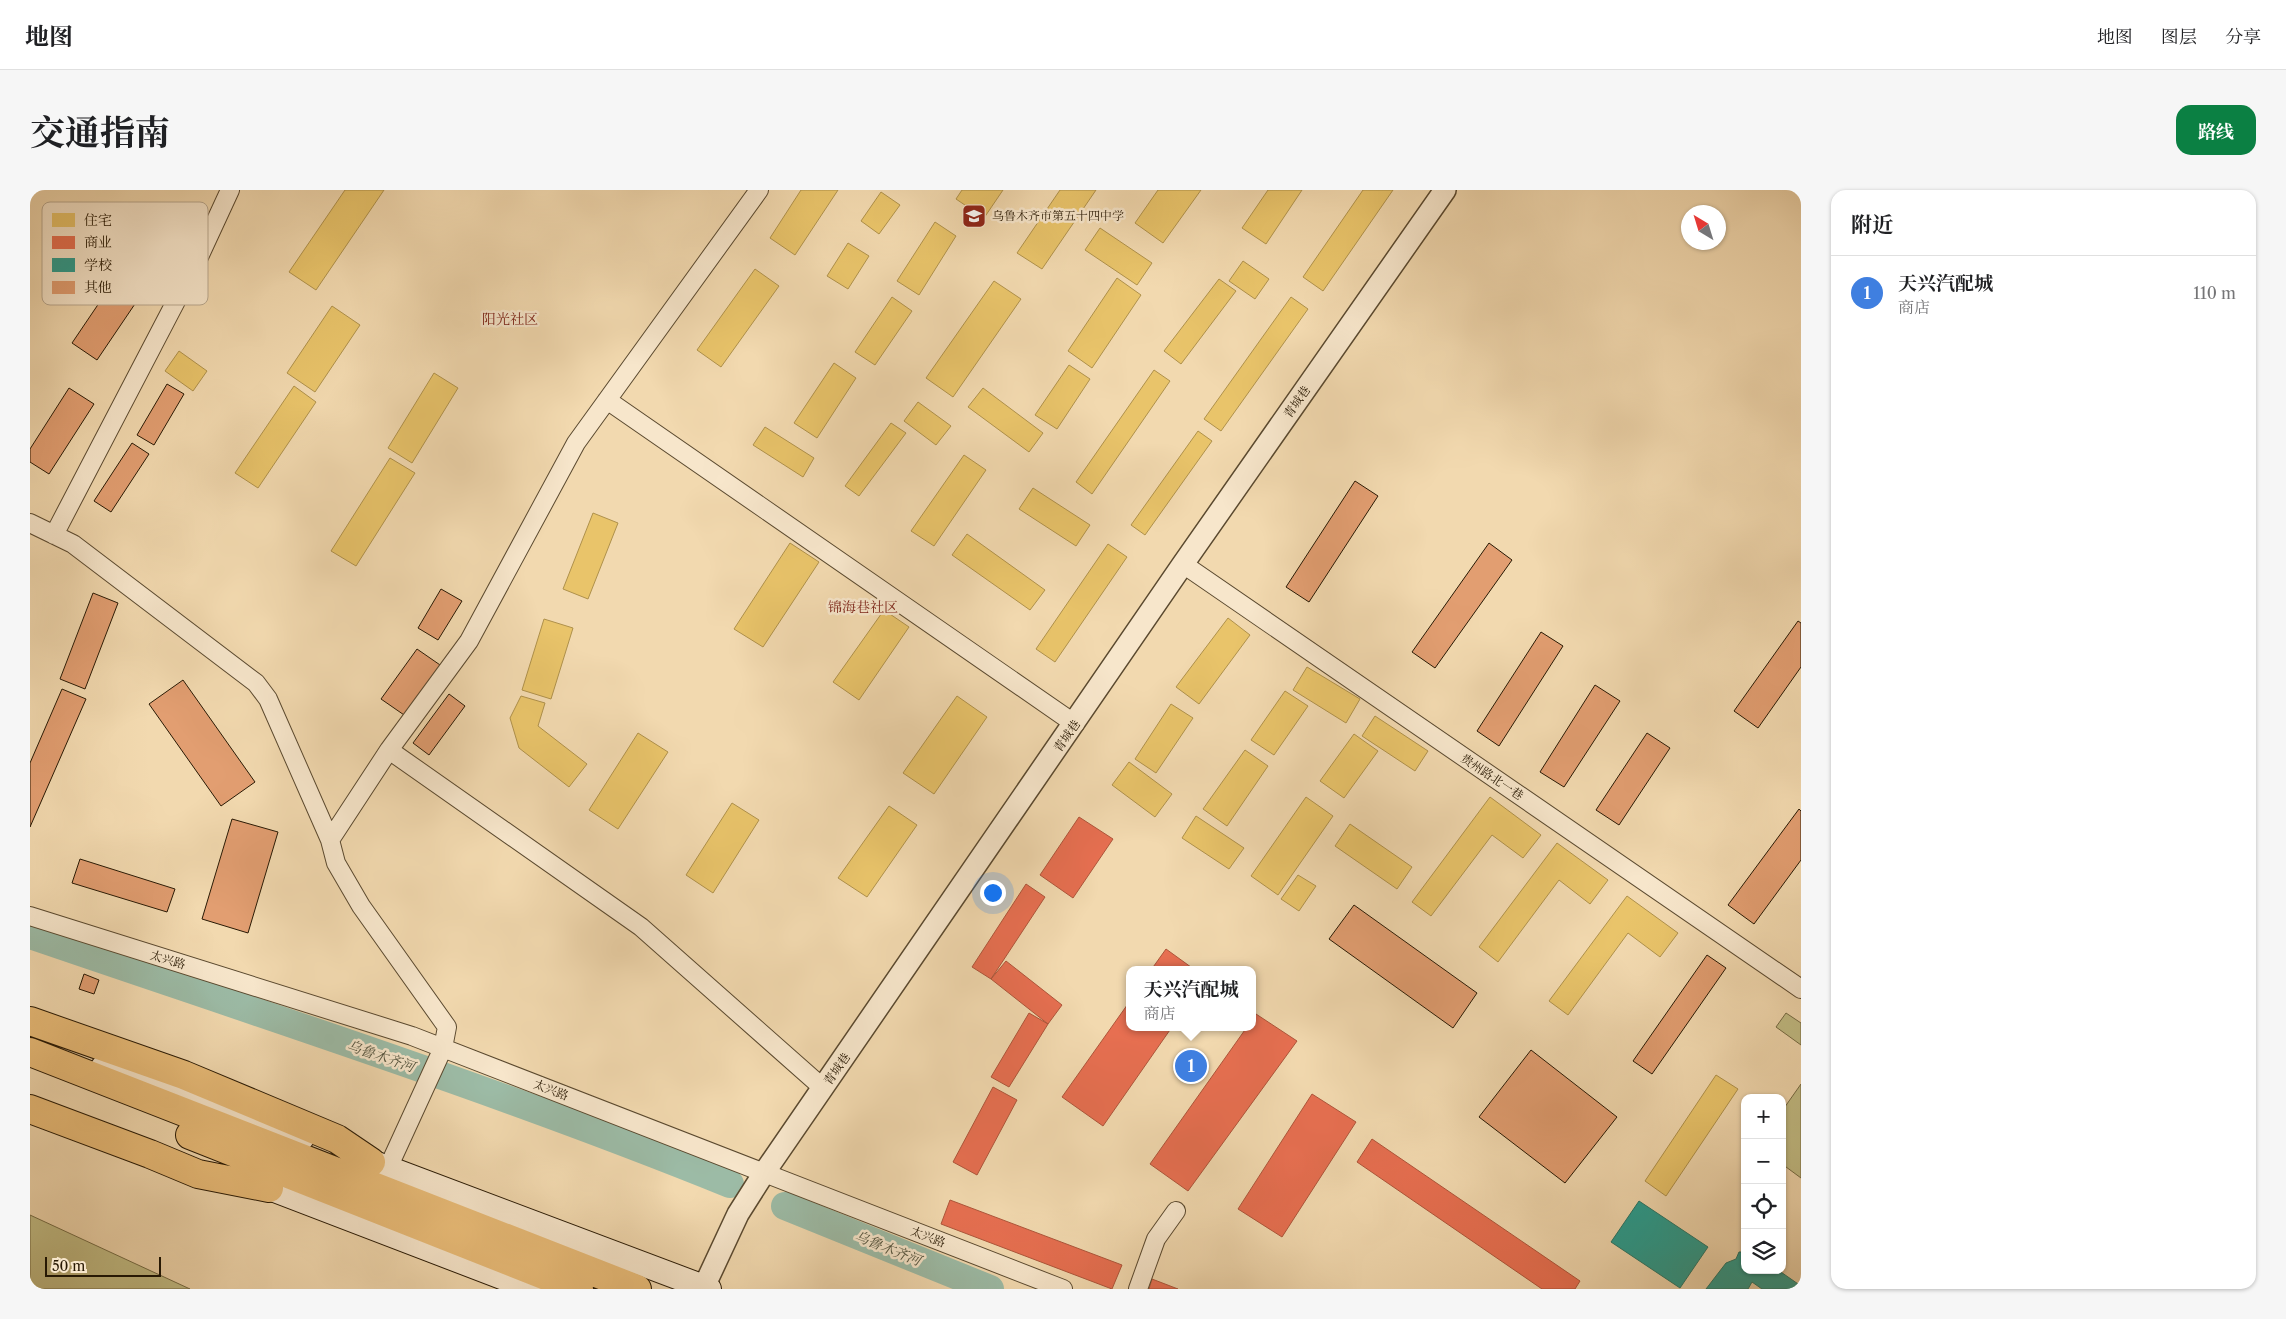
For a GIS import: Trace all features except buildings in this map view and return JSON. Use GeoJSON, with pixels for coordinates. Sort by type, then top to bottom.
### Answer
{"type":"FeatureCollection","features":[{"type":"Feature","properties":{"kind":"highway"},"geometry":{"type":"LineString","coordinates":[[30,1021],[184,1075],[337,1139],[379,1165]]}},
{"type":"Feature","properties":{"kind":"highway"},"geometry":{"type":"LineString","coordinates":[[30,1052],[637,1289]]}},
{"type":"Feature","properties":{"kind":"highway"},"geometry":{"type":"LineString","coordinates":[[30,1073],[579,1289]]}},
{"type":"Feature","properties":{"kind":"highway"},"geometry":{"type":"LineString","coordinates":[[30,1109],[198,1174],[269,1188]]}},
{"type":"Feature","properties":{"kind":"main road"},"geometry":{"type":"LineString","coordinates":[[30,1041],[379,1165],[705,1288]]}},
{"type":"Feature","properties":{"kind":"main road"},"geometry":{"type":"LineString","coordinates":[[30,1103],[104,1126],[533,1289]]}},
{"type":"Feature","properties":{"kind":"street"},"geometry":{"type":"LineString","coordinates":[[208,238],[230,190]]}},
{"type":"Feature","properties":{"kind":"street"},"geometry":{"type":"LineString","coordinates":[[330,840],[389,750],[469,641],[576,443],[759,190]]}},
{"type":"Feature","properties":{"kind":"street","name":"青城巷"},"geometry":{"type":"LineString","coordinates":[[705,1288],[738,1214],[764,1173],[1075,724],[1183,564],[1444,190]]}},
{"type":"Feature","properties":{"kind":"street"},"geometry":{"type":"LineString","coordinates":[[54,534],[174,305]]}},
{"type":"Feature","properties":{"kind":"street"},"geometry":{"type":"LineString","coordinates":[[607,400],[1075,724]]}},
{"type":"Feature","properties":{"kind":"street"},"geometry":{"type":"LineString","coordinates":[[30,523],[73,544],[256,683],[268,699],[330,840],[336,864],[361,906],[447,1027],[443,1048],[432,1072],[379,1165]]}},
{"type":"Feature","properties":{"kind":"street","name":"贵州路北一巷"},"geometry":{"type":"LineString","coordinates":[[1183,564],[1801,989]]}},
{"type":"Feature","properties":{"kind":"street"},"geometry":{"type":"LineString","coordinates":[[389,750],[641,927],[824,1088]]}},
{"type":"Feature","properties":{"kind":"street","name":"太兴路"},"geometry":{"type":"LineString","coordinates":[[30,916],[412,1036],[1063,1289]]}},
{"type":"Feature","properties":{"kind":"street"},"geometry":{"type":"LineString","coordinates":[[1138,1289],[1156,1239],[1176,1211]]}},
{"type":"Feature","properties":{"kind":"shaded area"},"geometry":{"type":"Polygon","coordinates":[[[1786,1013],[1801,1023],[1801,1045],[1776,1027],[1786,1013]]]}},
{"type":"Feature","properties":{"kind":"shaded area"},"geometry":{"type":"Polygon","coordinates":[[[1801,1084],[1801,1178],[1786,1167],[1786,1105],[1801,1084]]]}},
{"type":"Feature","properties":{"kind":"shaded area"},"geometry":{"type":"Polygon","coordinates":[[[30,1215],[190,1289],[30,1289],[30,1215]]]}},
{"type":"Feature","properties":{"kind":"waterway","name":"乌鲁木齐河"},"geometry":{"type":"LineString","coordinates":[[30,935],[469,1085],[730,1184]]}},
{"type":"Feature","properties":{"kind":"waterway","name":"乌鲁木齐河"},"geometry":{"type":"LineString","coordinates":[[785,1206],[990,1289]]}},
{"type":"Feature","properties":{"kind":"place","name":"乌鲁木齐市第五十四中学"},"geometry":{"type":"Point","coordinates":[974,216]}},
{"type":"Feature","properties":{"kind":"place","name":"天兴汽配城"},"geometry":{"type":"Point","coordinates":[1191,1066]}},
{"type":"Feature","properties":{"kind":"district","name":"阳光社区"},"geometry":{"type":"Point","coordinates":[510,319]}},
{"type":"Feature","properties":{"kind":"district","name":"锦海巷社区"},"geometry":{"type":"Point","coordinates":[863,607]}}]}
